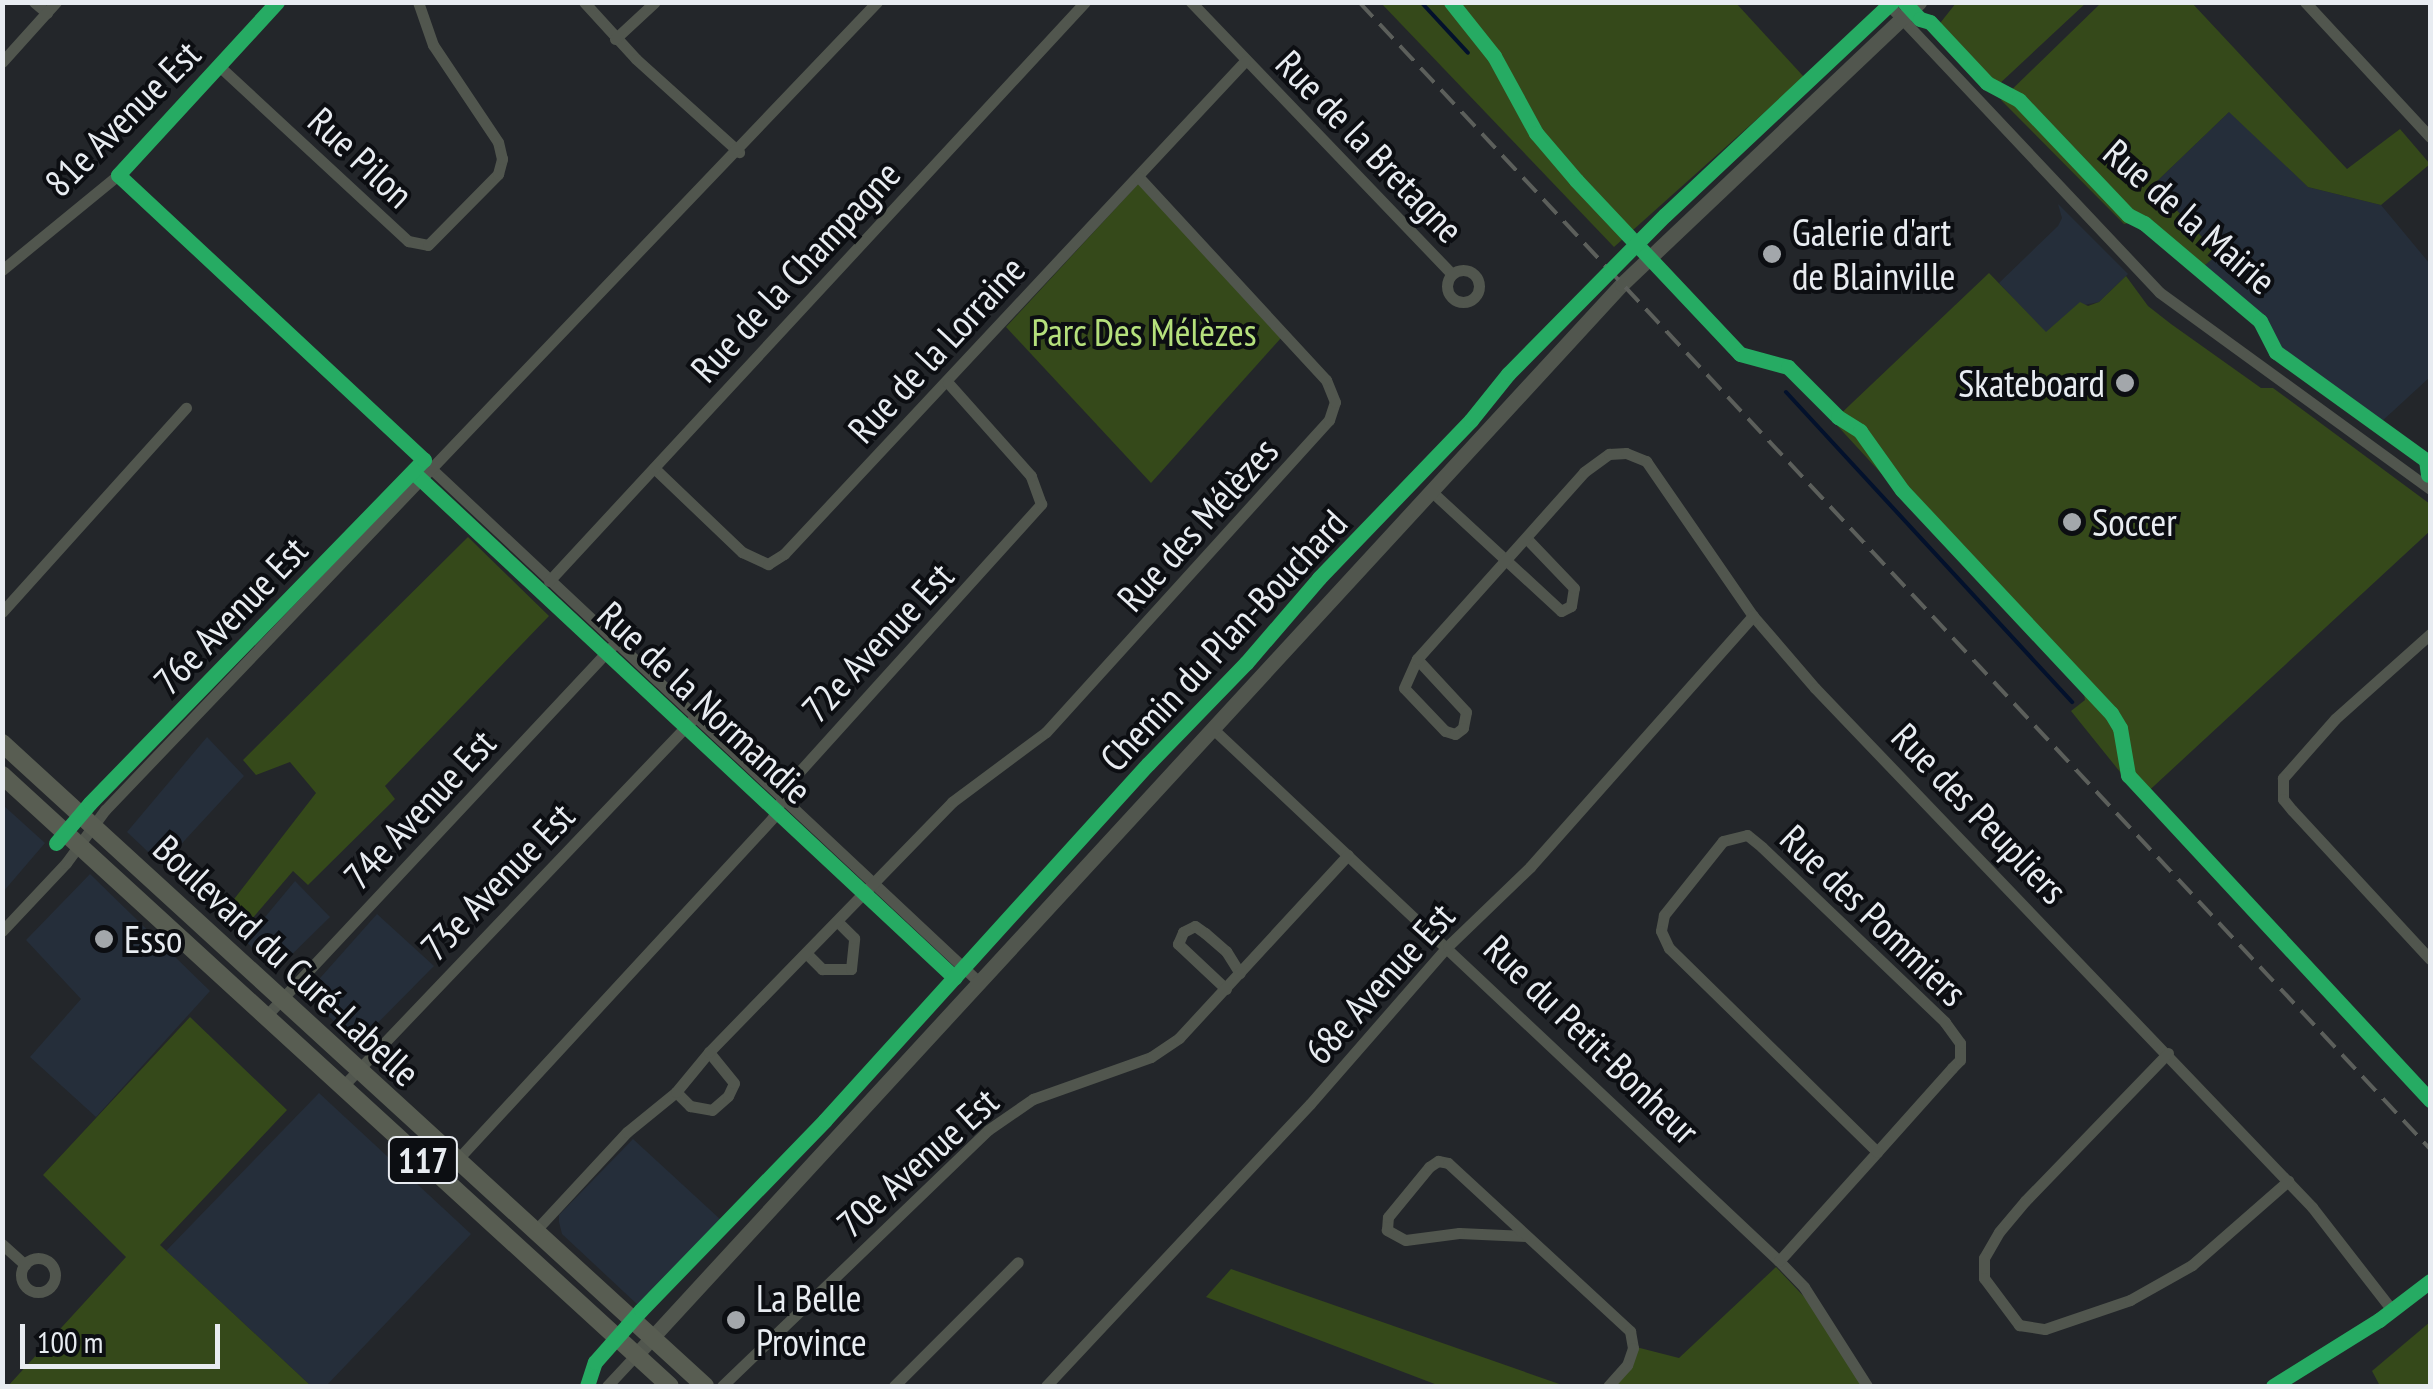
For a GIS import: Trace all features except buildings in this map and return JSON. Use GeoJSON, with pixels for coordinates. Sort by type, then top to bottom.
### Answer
{"type":"FeatureCollection","features":[{"type":"Feature","properties":{"kind":"main road","name":"Boulevard du Curé-Labelle"},"geometry":{"type":"LineString","coordinates":[[2,743],[705,1386]]}},
{"type":"Feature","properties":{"kind":"main road","name":"Boulevard du Curé-Labelle"},"geometry":{"type":"LineString","coordinates":[[2,775],[670,1386]]}},
{"type":"Feature","properties":{"kind":"street"},"geometry":{"type":"LineString","coordinates":[[34,2],[46,14]]}},
{"type":"Feature","properties":{"kind":"street"},"geometry":{"type":"LineString","coordinates":[[2,62],[56,2]]}},
{"type":"Feature","properties":{"kind":"street","name":"81e Avenue Est"},"geometry":{"type":"LineString","coordinates":[[2,270],[118,174],[277,2]]}},
{"type":"Feature","properties":{"kind":"street","name":"Rue Pilon"},"geometry":{"type":"LineString","coordinates":[[218,66],[408,240],[428,245],[498,174],[502,158],[498,142],[433,46],[418,2]]}},
{"type":"Feature","properties":{"kind":"street"},"geometry":{"type":"LineString","coordinates":[[584,2],[615,39],[739,152]]}},
{"type":"Feature","properties":{"kind":"street"},"geometry":{"type":"LineString","coordinates":[[615,39],[655,2]]}},
{"type":"Feature","properties":{"kind":"street","name":"76e Avenue Est"},"geometry":{"type":"LineString","coordinates":[[2,931],[93,826],[739,152],[877,2]]}},
{"type":"Feature","properties":{"kind":"street","name":"Rue de la Champagne"},"geometry":{"type":"LineString","coordinates":[[549,581],[1085,2]]}},
{"type":"Feature","properties":{"kind":"street"},"geometry":{"type":"LineString","coordinates":[[1191,2],[1245,61]]}},
{"type":"Feature","properties":{"kind":"street","name":"Rue de la Mairie"},"geometry":{"type":"LineString","coordinates":[[1886,2],[2159,292],[2430,490]]}},
{"type":"Feature","properties":{"kind":"street","name":"Chemin du Plan-Bouchard"},"geometry":{"type":"LineString","coordinates":[[636,1356],[1649,257],[1920,2]]}},
{"type":"Feature","properties":{"kind":"street"},"geometry":{"type":"LineString","coordinates":[[2305,2],[2430,137]]}},
{"type":"Feature","properties":{"kind":"street","name":"Rue de la Lorraine"},"geometry":{"type":"LineString","coordinates":[[654,468],[742,552],[768,564],[784,554],[1245,61]]}},
{"type":"Feature","properties":{"kind":"street","name":"Rue de la Bretagne"},"geometry":{"type":"LineString","coordinates":[[1245,61],[1452,274]]}},
{"type":"Feature","properties":{"kind":"street","name":"Rue de la Normandie"},"geometry":{"type":"LineString","coordinates":[[118,174],[979,982]]}},
{"type":"Feature","properties":{"kind":"street","name":"Rue des Mélèzes"},"geometry":{"type":"LineString","coordinates":[[534,1231],[627,1132],[676,1092],[952,802],[1046,732],[1330,420],[1335,402],[1326,380],[1138,177]]}},
{"type":"Feature","properties":{"kind":"street","name":"72e Avenue Est"},"geometry":{"type":"LineString","coordinates":[[457,1160],[773,816],[790,782],[1042,504],[1031,476],[948,383]]}},
{"type":"Feature","properties":{"kind":"street"},"geometry":{"type":"LineString","coordinates":[[2,612],[186,408]]}},
{"type":"Feature","properties":{"kind":"street","name":"Rue des Peupliers"},"geometry":{"type":"LineString","coordinates":[[1416,660],[1584,472],[1609,454],[1626,453],[1646,461],[1660,474],[1754,616],[1816,688],[2288,1181],[2330,1227],[2392,1310]]}},
{"type":"Feature","properties":{"kind":"street"},"geometry":{"type":"LineString","coordinates":[[1431,491],[1561,612],[1571,606],[1574,588],[1527,539]]}},
{"type":"Feature","properties":{"kind":"street","name":"68e Avenue Est"},"geometry":{"type":"LineString","coordinates":[[1046,1386],[1310,1104],[1448,946],[1530,867],[1754,616]]}},
{"type":"Feature","properties":{"kind":"street"},"geometry":{"type":"LineString","coordinates":[[2430,634],[2298,758],[2283,778],[2283,800],[2430,958]]}},
{"type":"Feature","properties":{"kind":"street","name":"74e Avenue Est"},"geometry":{"type":"LineString","coordinates":[[266,1016],[615,644]]}},
{"type":"Feature","properties":{"kind":"street"},"geometry":{"type":"LineString","coordinates":[[1416,660],[1466,712],[1464,728],[1456,734],[1445,731],[1404,688],[1416,660]]}},
{"type":"Feature","properties":{"kind":"street","name":"73e Avenue Est"},"geometry":{"type":"LineString","coordinates":[[343,1086],[694,718]]}},
{"type":"Feature","properties":{"kind":"street","name":"Rue du Petit-Bonheur"},"geometry":{"type":"LineString","coordinates":[[1212,728],[1779,1261],[1804,1287],[1867,1386]]}},
{"type":"Feature","properties":{"kind":"street","name":"Rue des Pommiers"},"geometry":{"type":"LineString","coordinates":[[1779,1261],[1960,1060],[1960,1043],[1945,1022],[1762,847],[1747,835],[1723,842],[1664,915],[1661,931],[1669,948],[1876,1152]]}},
{"type":"Feature","properties":{"kind":"street","name":"70e Avenue Est"},"geometry":{"type":"LineString","coordinates":[[722,1386],[988,1130],[1033,1099],[1151,1057],[1179,1038],[1348,854]]}},
{"type":"Feature","properties":{"kind":"street"},"geometry":{"type":"LineString","coordinates":[[806,953],[822,969],[851,969],[854,938],[837,921]]}},
{"type":"Feature","properties":{"kind":"street"},"geometry":{"type":"LineString","coordinates":[[1226,989],[1178,944],[1183,932],[1195,926],[1204,932],[1226,951],[1240,973]]}},
{"type":"Feature","properties":{"kind":"street"},"geometry":{"type":"LineString","coordinates":[[676,1092],[690,1106],[712,1110],[728,1096],[734,1083],[710,1052]]}},
{"type":"Feature","properties":{"kind":"street"},"geometry":{"type":"LineString","coordinates":[[2168,1053],[2026,1201],[1999,1232],[1984,1258],[1984,1278],[2020,1325],[2045,1329],[2130,1300],[2192,1265],[2288,1181]]}},
{"type":"Feature","properties":{"kind":"street"},"geometry":{"type":"LineString","coordinates":[[1526,1236],[1459,1233],[1405,1240],[1387,1230],[1388,1217],[1438,1161],[1448,1163],[1630,1331],[1633,1348],[1627,1364],[1608,1386]]}},
{"type":"Feature","properties":{"kind":"street"},"geometry":{"type":"LineString","coordinates":[[2,1244],[25,1265]]}},
{"type":"Feature","properties":{"kind":"street"},"geometry":{"type":"LineString","coordinates":[[894,1386],[1018,1262]]}},
{"type":"Feature","properties":{"kind":"street"},"geometry":{"type":"LineString","coordinates":[[2273,1386],[2430,1281]]}},
{"type":"Feature","properties":{"kind":"street"},"geometry":{"type":"LineString","coordinates":[[607,1386],[636,1356]]}},
{"type":"Feature","properties":{"kind":"shaded area"},"geometry":{"type":"Polygon","coordinates":[[[2230,111],[2308,187],[2381,205],[2430,264],[2430,377],[2380,423],[2283,352],[2271,327],[2204,266],[2218,253],[2153,185],[2230,111]]]}},
{"type":"Feature","properties":{"kind":"shaded area"},"geometry":{"type":"Polygon","coordinates":[[[2058,204],[2128,274],[2099,302],[2084,305],[2046,333],[1999,283],[2058,226],[2062,218],[2058,204]]]}},
{"type":"Feature","properties":{"kind":"shaded area"},"geometry":{"type":"Polygon","coordinates":[[[207,737],[244,776],[162,865],[127,832],[207,737]]]}},
{"type":"Feature","properties":{"kind":"shaded area"},"geometry":{"type":"Polygon","coordinates":[[[3,805],[45,843],[3,892],[3,805]]]}},
{"type":"Feature","properties":{"kind":"shaded area"},"geometry":{"type":"Polygon","coordinates":[[[90,874],[210,991],[96,1117],[30,1057],[81,999],[26,940],[90,874]]]}},
{"type":"Feature","properties":{"kind":"shaded area"},"geometry":{"type":"Polygon","coordinates":[[[295,881],[330,917],[276,970],[245,941],[295,881]]]}},
{"type":"Feature","properties":{"kind":"shaded area"},"geometry":{"type":"Polygon","coordinates":[[[377,914],[434,966],[358,1043],[305,995],[377,914]]]}},
{"type":"Feature","properties":{"kind":"shaded area"},"geometry":{"type":"Polygon","coordinates":[[[319,1093],[471,1234],[326,1386],[311,1386],[166,1251],[319,1093]]]}},
{"type":"Feature","properties":{"kind":"shaded area"},"geometry":{"type":"Polygon","coordinates":[[[633,1139],[721,1220],[639,1306],[562,1234],[559,1222],[559,1215],[633,1139]]]}},
{"type":"Feature","properties":{"kind":"green space"},"geometry":{"type":"Polygon","coordinates":[[[1956,2],[2086,3],[1997,86],[1937,27],[1956,2]]]}},
{"type":"Feature","properties":{"kind":"green space"},"geometry":{"type":"Polygon","coordinates":[[[2102,2],[2192,3],[2347,169],[2400,129],[2430,164],[2381,205],[2308,187],[2229,112],[2153,185],[2218,254],[2204,266],[2150,219],[2124,224],[2001,100],[2102,2]]]}},
{"type":"Feature","properties":{"kind":"green space"},"geometry":{"type":"Polygon","coordinates":[[[1381,3],[1736,3],[1804,77],[1614,247],[1381,3]]]}},
{"type":"Feature","properties":{"kind":"green space","name":"Parc Des Mélèzes"},"geometry":{"type":"Polygon","coordinates":[[[1139,183],[1281,338],[1151,483],[1006,327],[1139,183]]]}},
{"type":"Feature","properties":{"kind":"green space"},"geometry":{"type":"Polygon","coordinates":[[[1989,273],[2046,332],[2080,302],[2088,306],[2099,302],[2126,276],[2148,306],[2171,324],[2261,388],[2273,388],[2430,504],[2430,531],[2141,798],[2071,711],[2085,700],[2084,694],[1833,421],[1989,273]]]}},
{"type":"Feature","properties":{"kind":"green space"},"geometry":{"type":"Polygon","coordinates":[[[468,537],[549,616],[385,786],[395,799],[308,885],[293,871],[240,933],[221,916],[316,793],[290,762],[256,775],[243,760],[468,537]]]}},
{"type":"Feature","properties":{"kind":"green space"},"geometry":{"type":"Polygon","coordinates":[[[190,1017],[287,1110],[160,1245],[311,1386],[8,1386],[126,1257],[43,1175],[190,1017]]]}},
{"type":"Feature","properties":{"kind":"green space"},"geometry":{"type":"Polygon","coordinates":[[[1776,1267],[1826,1320],[1861,1386],[1609,1386],[1636,1347],[1679,1358],[1776,1267]]]}},
{"type":"Feature","properties":{"kind":"green space"},"geometry":{"type":"Polygon","coordinates":[[[1231,1269],[1565,1386],[1440,1386],[1206,1297],[1231,1269]]]}},
{"type":"Feature","properties":{"kind":"green space"},"geometry":{"type":"Polygon","coordinates":[[[2430,1322],[2430,1386],[2380,1386],[2372,1371],[2430,1322]]]}},
{"type":"Feature","properties":{"kind":"waterway"},"geometry":{"type":"LineString","coordinates":[[1421,2],[1468,53]]}},
{"type":"Feature","properties":{"kind":"waterway"},"geometry":{"type":"LineString","coordinates":[[1786,392],[2072,702]]}},
{"type":"Feature","properties":{"kind":"railway"},"geometry":{"type":"LineString","coordinates":[[1359,2],[2430,1149]]}},
{"type":"Feature","properties":{"kind":"cycle path"},"geometry":{"type":"LineString","coordinates":[[56,843],[90,803],[424,460],[118,175],[277,2]]}},
{"type":"Feature","properties":{"kind":"cycle path"},"geometry":{"type":"LineString","coordinates":[[1451,2],[1494,56],[1536,133],[1576,180],[1740,354],[1788,367],[1838,417],[1860,431],[1902,490],[2111,713],[2120,728],[2128,775],[2430,1100]]}},
{"type":"Feature","properties":{"kind":"cycle path"},"geometry":{"type":"LineString","coordinates":[[587,1386],[595,1362],[641,1310],[825,1120],[1148,764],[1246,663],[1319,578],[1471,420],[1508,374],[1665,215],[1892,2]]}},
{"type":"Feature","properties":{"kind":"cycle path"},"geometry":{"type":"LineString","coordinates":[[1904,2],[1920,19],[1930,22],[1987,83],[2019,100],[2128,215],[2144,223],[2260,321],[2276,352],[2426,460],[2428,475]]}},
{"type":"Feature","properties":{"kind":"cycle path"},"geometry":{"type":"LineString","coordinates":[[413,472],[955,978]]}},
{"type":"Feature","properties":{"kind":"cycle path"},"geometry":{"type":"LineString","coordinates":[[2273,1386],[2379,1320],[2430,1281]]}},
{"type":"Feature","properties":{"kind":"place","name":"Galerie d'art de Blainville"},"geometry":{"type":"Point","coordinates":[1772,254]}},
{"type":"Feature","properties":{"kind":"place","name":"Skateboard"},"geometry":{"type":"Point","coordinates":[2125,383]}},
{"type":"Feature","properties":{"kind":"place","name":"Soccer"},"geometry":{"type":"Point","coordinates":[2072,522]}},
{"type":"Feature","properties":{"kind":"place","name":"Esso"},"geometry":{"type":"Point","coordinates":[104,939]}},
{"type":"Feature","properties":{"kind":"place","name":"La Belle Province"},"geometry":{"type":"Point","coordinates":[736,1320]}}]}
